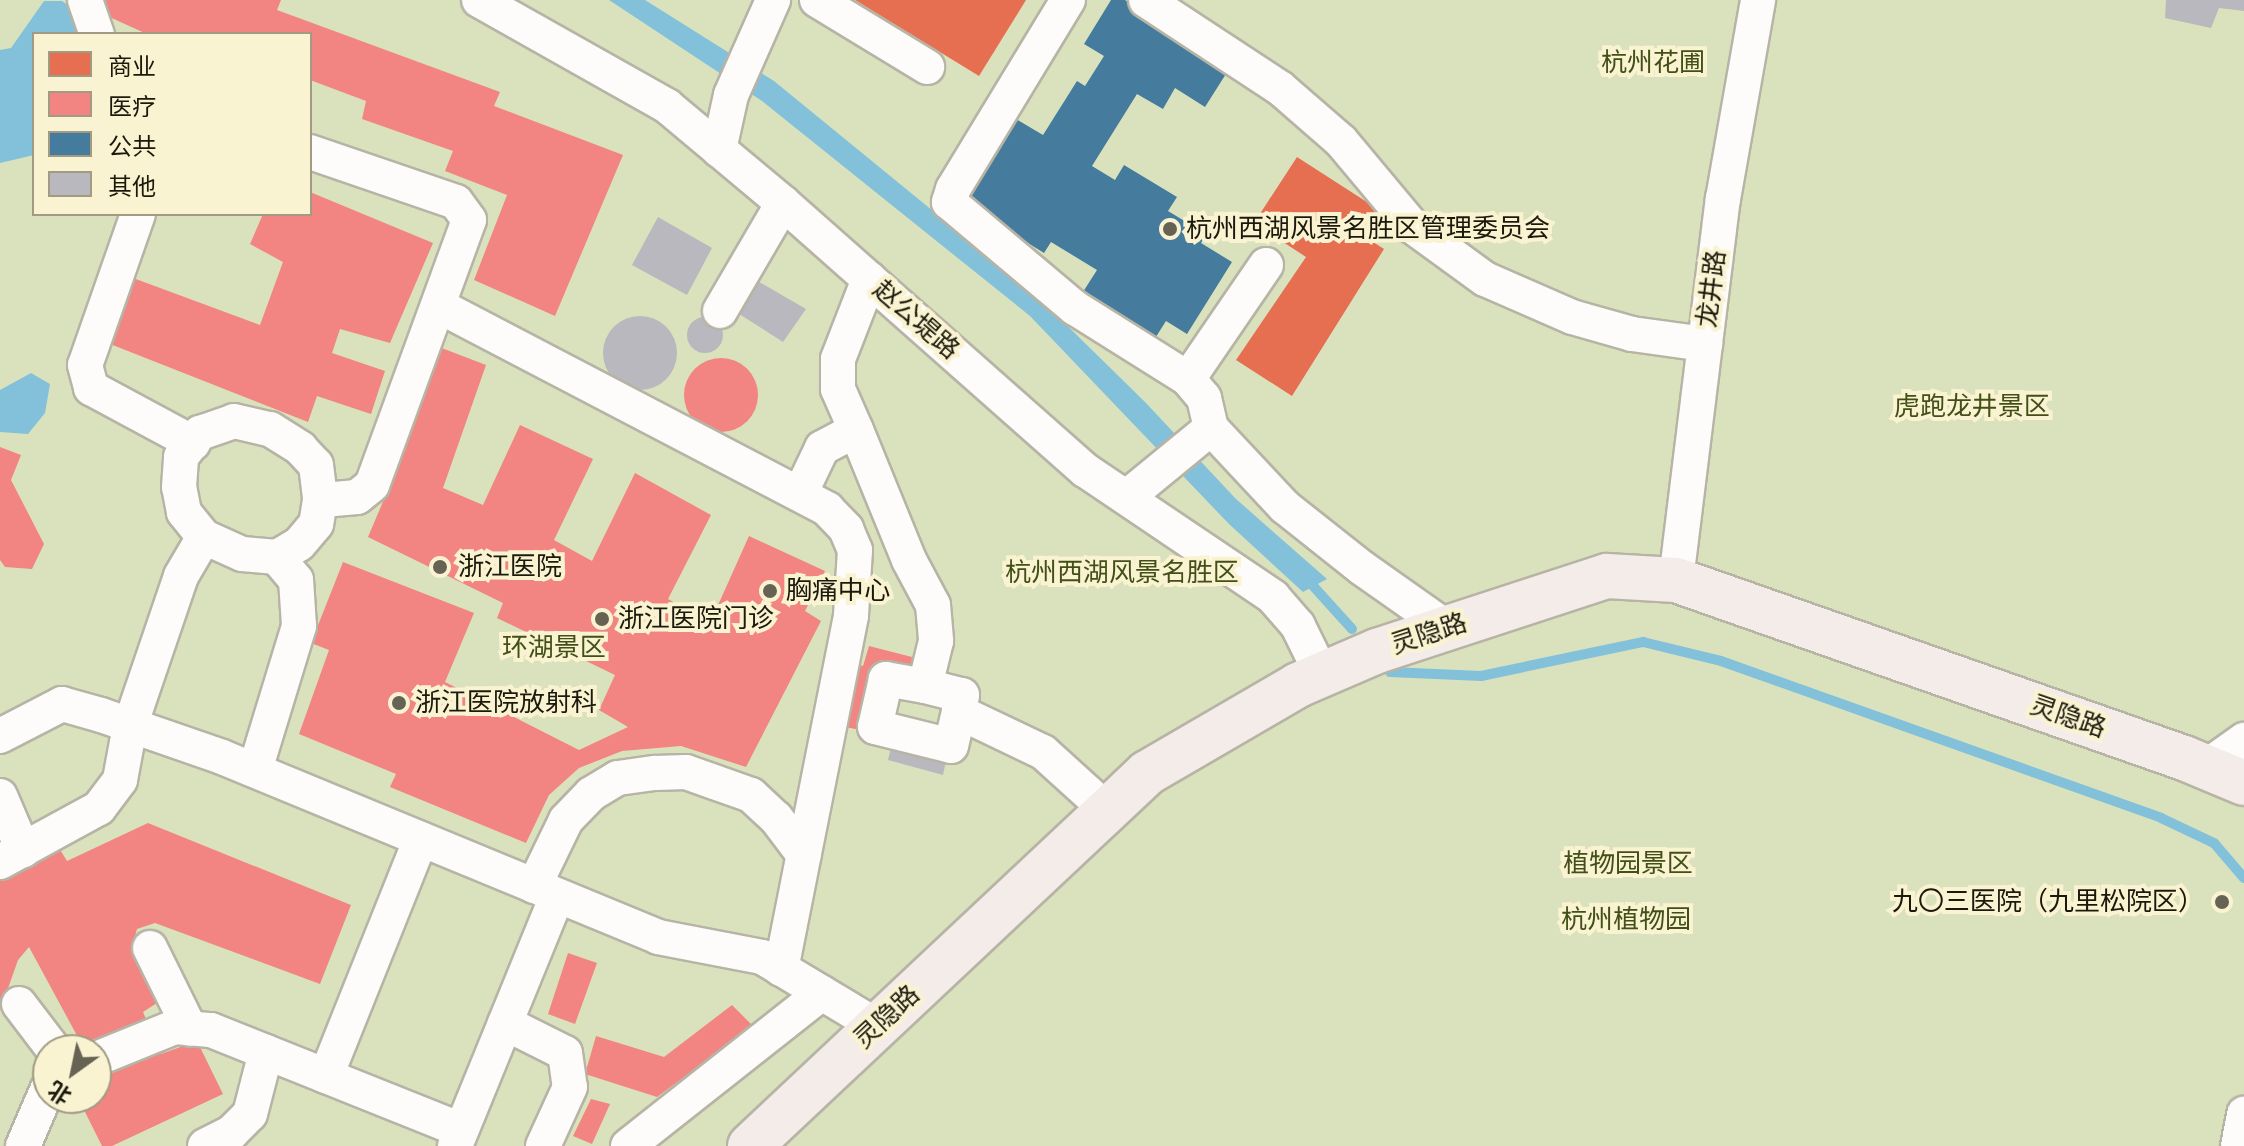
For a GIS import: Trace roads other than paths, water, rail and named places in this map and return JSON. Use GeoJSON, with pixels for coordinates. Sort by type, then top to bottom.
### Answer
{"type":"FeatureCollection","features":[{"type":"Feature","properties":{"kind":"main road","name":"灵隐路"},"geometry":{"type":"LineString","coordinates":[[750,1146],[1147,773],[1322,675],[1377,651],[1607,576],[1676,580],[2225,775]]}},
{"type":"Feature","properties":{"kind":"street"},"geometry":{"type":"LineString","coordinates":[[85,0],[96,32]]}},
{"type":"Feature","properties":{"kind":"street","name":"赵公堤路"},"geometry":{"type":"LineString","coordinates":[[479,0],[667,106],[783,203],[1085,470],[1273,597],[1298,626],[1322,675]]}},
{"type":"Feature","properties":{"kind":"street"},"geometry":{"type":"LineString","coordinates":[[719,150],[731,95],[773,0]]}},
{"type":"Feature","properties":{"kind":"street"},"geometry":{"type":"LineString","coordinates":[[817,0],[927,67]]}},
{"type":"Feature","properties":{"kind":"street"},"geometry":{"type":"LineString","coordinates":[[1068,0],[953,189],[949,202],[1075,308],[1188,379],[1204,398],[1202,435],[1127,497]]}},
{"type":"Feature","properties":{"kind":"street"},"geometry":{"type":"LineString","coordinates":[[1146,0],[1280,88],[1341,141],[1412,226],[1485,279],[1572,317],[1632,334],[1705,344]]}},
{"type":"Feature","properties":{"kind":"street","name":"龙井路"},"geometry":{"type":"LineString","coordinates":[[1676,580],[1723,199],[1758,0]]}},
{"type":"Feature","properties":{"kind":"street"},"geometry":{"type":"LineString","coordinates":[[312,153],[456,202],[469,220],[372,485],[357,497],[320,500]]}},
{"type":"Feature","properties":{"kind":"street"},"geometry":{"type":"LineString","coordinates":[[720,311],[783,203]]}},
{"type":"Feature","properties":{"kind":"street"},"geometry":{"type":"LineString","coordinates":[[137,216],[85,365],[91,388],[193,443]]}},
{"type":"Feature","properties":{"kind":"street"},"geometry":{"type":"LineString","coordinates":[[1188,379],[1266,265]]}},
{"type":"Feature","properties":{"kind":"street"},"geometry":{"type":"LineString","coordinates":[[869,279],[838,359],[838,389],[909,560],[933,605],[936,641],[925,686]]}},
{"type":"Feature","properties":{"kind":"street"},"geometry":{"type":"LineString","coordinates":[[439,306],[800,494],[827,509],[846,529],[855,550],[851,616],[781,969]]}},
{"type":"Feature","properties":{"kind":"street"},"geometry":{"type":"LineString","coordinates":[[234,421],[270,429],[300,448],[316,465],[320,500],[316,524],[299,544],[277,557],[242,554],[204,537],[184,512],[179,487],[181,457],[200,433],[234,421]]}},
{"type":"Feature","properties":{"kind":"street"},"geometry":{"type":"LineString","coordinates":[[800,494],[822,448],[856,430]]}},
{"type":"Feature","properties":{"kind":"street"},"geometry":{"type":"LineString","coordinates":[[1202,435],[1362,568],[1447,628]]}},
{"type":"Feature","properties":{"kind":"street"},"geometry":{"type":"LineString","coordinates":[[0,796],[12,856],[99,808],[120,780],[130,726],[181,576],[204,537]]}},
{"type":"Feature","properties":{"kind":"street"},"geometry":{"type":"LineString","coordinates":[[255,770],[299,626],[296,580],[277,557]]}},
{"type":"Feature","properties":{"kind":"street"},"geometry":{"type":"LineString","coordinates":[[886,679],[925,686],[962,695],[951,746],[875,727],[886,679]]}},
{"type":"Feature","properties":{"kind":"street"},"geometry":{"type":"LineString","coordinates":[[4,725],[62,704],[130,726],[255,770],[658,937],[762,957],[877,1026]]}},
{"type":"Feature","properties":{"kind":"street"},"geometry":{"type":"LineString","coordinates":[[959,712],[1043,752],[1107,810]]}},
{"type":"Feature","properties":{"kind":"street"},"geometry":{"type":"LineString","coordinates":[[2225,775],[2244,740]]}},
{"type":"Feature","properties":{"kind":"street"},"geometry":{"type":"LineString","coordinates":[[112,1053],[175,1027],[211,1030],[326,1076],[458,1138],[505,1023],[566,820],[591,794],[618,778],[686,772],[751,795],[776,818],[804,855]]}},
{"type":"Feature","properties":{"kind":"street"},"geometry":{"type":"LineString","coordinates":[[326,1076],[421,839]]}},
{"type":"Feature","properties":{"kind":"street"},"geometry":{"type":"LineString","coordinates":[[150,948],[190,1029]]}},
{"type":"Feature","properties":{"kind":"street"},"geometry":{"type":"LineString","coordinates":[[628,1146],[822,993]]}},
{"type":"Feature","properties":{"kind":"street"},"geometry":{"type":"LineString","coordinates":[[19,1004],[42,1034]]}},
{"type":"Feature","properties":{"kind":"street"},"geometry":{"type":"LineString","coordinates":[[505,1023],[565,1053],[570,1087],[543,1146]]}},
{"type":"Feature","properties":{"kind":"street"},"geometry":{"type":"LineString","coordinates":[[216,1143],[250,1114],[266,1052]]}},
{"type":"Feature","properties":{"kind":"street"},"geometry":{"type":"LineString","coordinates":[[16,1139],[32,1114]]}},
{"type":"Feature","properties":{"kind":"street"},"geometry":{"type":"LineString","coordinates":[[2238,1146],[2244,1114]]}},
{"type":"Feature","properties":{"kind":"water"},"geometry":{"type":"Polygon","coordinates":[[[609,0],[645,0],[774,81],[1037,296],[1145,402],[1236,499],[1327,579],[1303,592],[1229,524],[1030,316],[762,101],[609,0]]]}},
{"type":"Feature","properties":{"kind":"water"},"geometry":{"type":"Polygon","coordinates":[[[44,1],[62,1],[81,15],[79,32],[32,32],[32,155],[0,163],[0,50],[11,48],[44,1]]]}},
{"type":"Feature","properties":{"kind":"water"},"geometry":{"type":"Polygon","coordinates":[[[31,373],[50,384],[45,413],[28,434],[0,432],[0,390],[31,373]]]}},
{"type":"Feature","properties":{"kind":"waterway"},"geometry":{"type":"LineString","coordinates":[[1305,577],[1352,629]]}},
{"type":"Feature","properties":{"kind":"waterway"},"geometry":{"type":"LineString","coordinates":[[1390,672],[1481,676],[1643,642],[1721,661],[2161,818],[2214,843],[2244,878]]}},
{"type":"Feature","properties":{"kind":"place","name":"杭州西湖风景名胜区管理委员会"},"geometry":{"type":"Point","coordinates":[1170,229]}},
{"type":"Feature","properties":{"kind":"place","name":"浙江医院"},"geometry":{"type":"Point","coordinates":[440,567]}},
{"type":"Feature","properties":{"kind":"place","name":"胸痛中心"},"geometry":{"type":"Point","coordinates":[770,591]}},
{"type":"Feature","properties":{"kind":"place","name":"浙江医院门诊"},"geometry":{"type":"Point","coordinates":[602,619]}},
{"type":"Feature","properties":{"kind":"place","name":"浙江医院放射科"},"geometry":{"type":"Point","coordinates":[399,703]}},
{"type":"Feature","properties":{"kind":"place","name":"九〇三医院（九里松院区）"},"geometry":{"type":"Point","coordinates":[2222,902]}},
{"type":"Feature","properties":{"kind":"park label","name":"杭州花圃"},"geometry":{"type":"Point","coordinates":[1653,63]}},
{"type":"Feature","properties":{"kind":"park label","name":"虎跑龙井景区"},"geometry":{"type":"Point","coordinates":[1972,407]}},
{"type":"Feature","properties":{"kind":"park label","name":"杭州西湖风景名胜区"},"geometry":{"type":"Point","coordinates":[1122,573]}},
{"type":"Feature","properties":{"kind":"park label","name":"环湖景区"},"geometry":{"type":"Point","coordinates":[554,648]}},
{"type":"Feature","properties":{"kind":"park label","name":"植物园景区"},"geometry":{"type":"Point","coordinates":[1628,864]}},
{"type":"Feature","properties":{"kind":"park label","name":"杭州植物园"},"geometry":{"type":"Point","coordinates":[1626,920]}}]}
